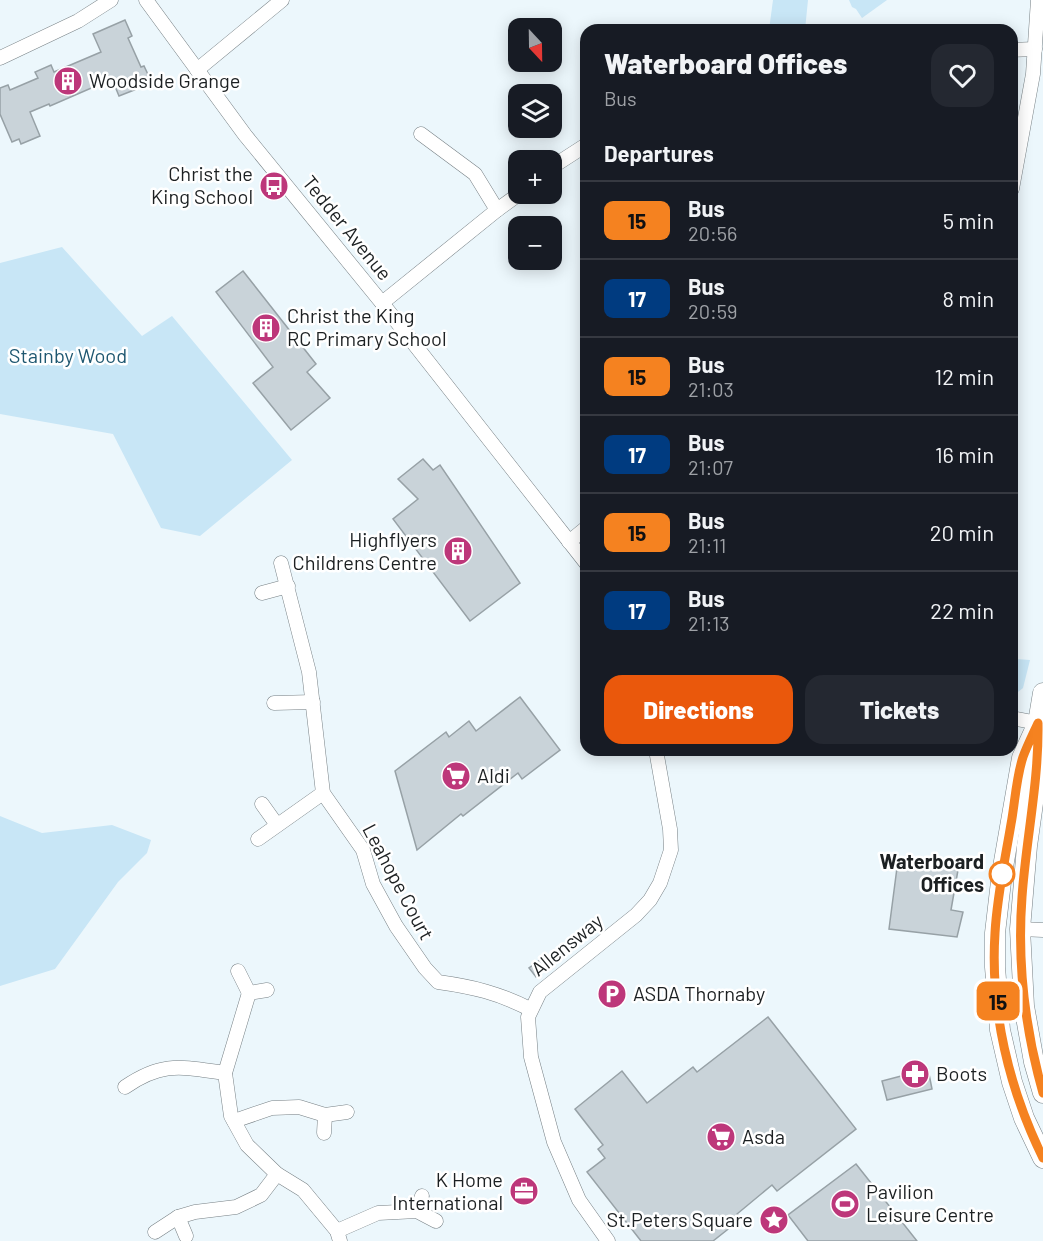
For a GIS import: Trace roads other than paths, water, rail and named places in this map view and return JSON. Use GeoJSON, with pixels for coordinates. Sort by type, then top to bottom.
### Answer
{"type":"FeatureCollection","features":[{"type":"Feature","properties":{"kind":"street"},"geometry":{"type":"LineString","coordinates":[[0,57],[78,21],[111,0]]}},
{"type":"Feature","properties":{"kind":"street","name":"Tedder Avenue"},"geometry":{"type":"LineString","coordinates":[[146,0],[245,135],[382,303],[580,556]]}},
{"type":"Feature","properties":{"kind":"street"},"geometry":{"type":"LineString","coordinates":[[197,70],[282,0]]}},
{"type":"Feature","properties":{"kind":"street"},"geometry":{"type":"LineString","coordinates":[[1018,162],[1038,74],[1035,49],[1038,0]]}},
{"type":"Feature","properties":{"kind":"street"},"geometry":{"type":"LineString","coordinates":[[1018,50],[1035,49]]}},
{"type":"Feature","properties":{"kind":"street"},"geometry":{"type":"LineString","coordinates":[[422,134],[475,174],[497,210]]}},
{"type":"Feature","properties":{"kind":"street"},"geometry":{"type":"LineString","coordinates":[[562,161],[580,150]]}},
{"type":"Feature","properties":{"kind":"street"},"geometry":{"type":"LineString","coordinates":[[382,303],[508,202]]}},
{"type":"Feature","properties":{"kind":"street"},"geometry":{"type":"LineString","coordinates":[[569,542],[580,533]]}},
{"type":"Feature","properties":{"kind":"street","name":"Leahope Court"},"geometry":{"type":"LineString","coordinates":[[281,563],[309,672],[323,793],[363,850],[373,884],[396,926],[425,968],[438,982],[478,987],[503,995],[530,1009]]}},
{"type":"Feature","properties":{"kind":"street"},"geometry":{"type":"LineString","coordinates":[[262,593],[288,586]]}},
{"type":"Feature","properties":{"kind":"street"},"geometry":{"type":"LineString","coordinates":[[1043,693],[1038,723],[1039,760],[999,899],[995,933],[1000,1030],[1024,1118],[1043,1158]]}},
{"type":"Feature","properties":{"kind":"street"},"geometry":{"type":"LineString","coordinates":[[274,703],[313,702]]}},
{"type":"Feature","properties":{"kind":"street"},"geometry":{"type":"LineString","coordinates":[[1018,719],[1038,723]]}},
{"type":"Feature","properties":{"kind":"street","name":"Allensway"},"geometry":{"type":"LineString","coordinates":[[530,1009],[540,992],[554,979],[636,915],[650,900],[660,883],[671,850],[670,829],[657,756]]}},
{"type":"Feature","properties":{"kind":"street"},"geometry":{"type":"LineString","coordinates":[[258,839],[323,793]]}},
{"type":"Feature","properties":{"kind":"street"},"geometry":{"type":"LineString","coordinates":[[262,804],[278,825]]}},
{"type":"Feature","properties":{"kind":"street"},"geometry":{"type":"LineString","coordinates":[[1021,825],[1020,929],[1024,1006],[1034,1062],[1043,1093]]}},
{"type":"Feature","properties":{"kind":"street"},"geometry":{"type":"LineString","coordinates":[[1020,929],[1043,930]]}},
{"type":"Feature","properties":{"kind":"street"},"geometry":{"type":"LineString","coordinates":[[238,971],[249,993],[225,1073],[227,1097],[234,1121],[247,1145],[277,1174],[303,1190],[339,1236],[378,1213],[417,1211],[436,1221]]}},
{"type":"Feature","properties":{"kind":"street"},"geometry":{"type":"LineString","coordinates":[[249,993],[267,990]]}},
{"type":"Feature","properties":{"kind":"street"},"geometry":{"type":"LineString","coordinates":[[530,1009],[528,1027],[531,1057],[554,1142],[579,1200],[608,1241]]}},
{"type":"Feature","properties":{"kind":"street"},"geometry":{"type":"LineString","coordinates":[[125,1087],[146,1073],[179,1067],[225,1073]]}},
{"type":"Feature","properties":{"kind":"street"},"geometry":{"type":"LineString","coordinates":[[234,1121],[272,1108],[299,1107],[325,1115],[346,1112]]}},
{"type":"Feature","properties":{"kind":"street"},"geometry":{"type":"LineString","coordinates":[[324,1133],[325,1115]]}},
{"type":"Feature","properties":{"kind":"street"},"geometry":{"type":"LineString","coordinates":[[155,1232],[178,1217],[195,1212],[236,1207],[261,1195],[277,1174]]}},
{"type":"Feature","properties":{"kind":"street"},"geometry":{"type":"LineString","coordinates":[[417,1211],[422,1196]]}},
{"type":"Feature","properties":{"kind":"street"},"geometry":{"type":"LineString","coordinates":[[178,1217],[186,1236]]}},
{"type":"Feature","properties":{"kind":"place","name":"Woodside Grange"},"geometry":{"type":"Point","coordinates":[68,81]}},
{"type":"Feature","properties":{"kind":"place","name":"Christ the King School"},"geometry":{"type":"Point","coordinates":[274,186]}},
{"type":"Feature","properties":{"kind":"place","name":"Christ the King RC Primary School"},"geometry":{"type":"Point","coordinates":[266,328]}},
{"type":"Feature","properties":{"kind":"place","name":"Highflyers Childrens Centre"},"geometry":{"type":"Point","coordinates":[458,551]}},
{"type":"Feature","properties":{"kind":"place","name":"Aldi"},"geometry":{"type":"Point","coordinates":[456,776]}},
{"type":"Feature","properties":{"kind":"place","name":"Waterboard Offices"},"geometry":{"type":"Point","coordinates":[1002,874]}},
{"type":"Feature","properties":{"kind":"place","name":"ASDA Thornaby"},"geometry":{"type":"Point","coordinates":[612,994]}},
{"type":"Feature","properties":{"kind":"place","name":"Boots"},"geometry":{"type":"Point","coordinates":[915,1074]}},
{"type":"Feature","properties":{"kind":"place","name":"Asda"},"geometry":{"type":"Point","coordinates":[721,1137]}},
{"type":"Feature","properties":{"kind":"place","name":"K Home International"},"geometry":{"type":"Point","coordinates":[524,1191]}},
{"type":"Feature","properties":{"kind":"place","name":"Pavilion Leisure Centre"},"geometry":{"type":"Point","coordinates":[845,1204]}},
{"type":"Feature","properties":{"kind":"place","name":"St.Peters Square"},"geometry":{"type":"Point","coordinates":[774,1220]}},
{"type":"Feature","properties":{"kind":"park label","name":"Stainby Wood"},"geometry":{"type":"Point","coordinates":[68,356]}}]}
